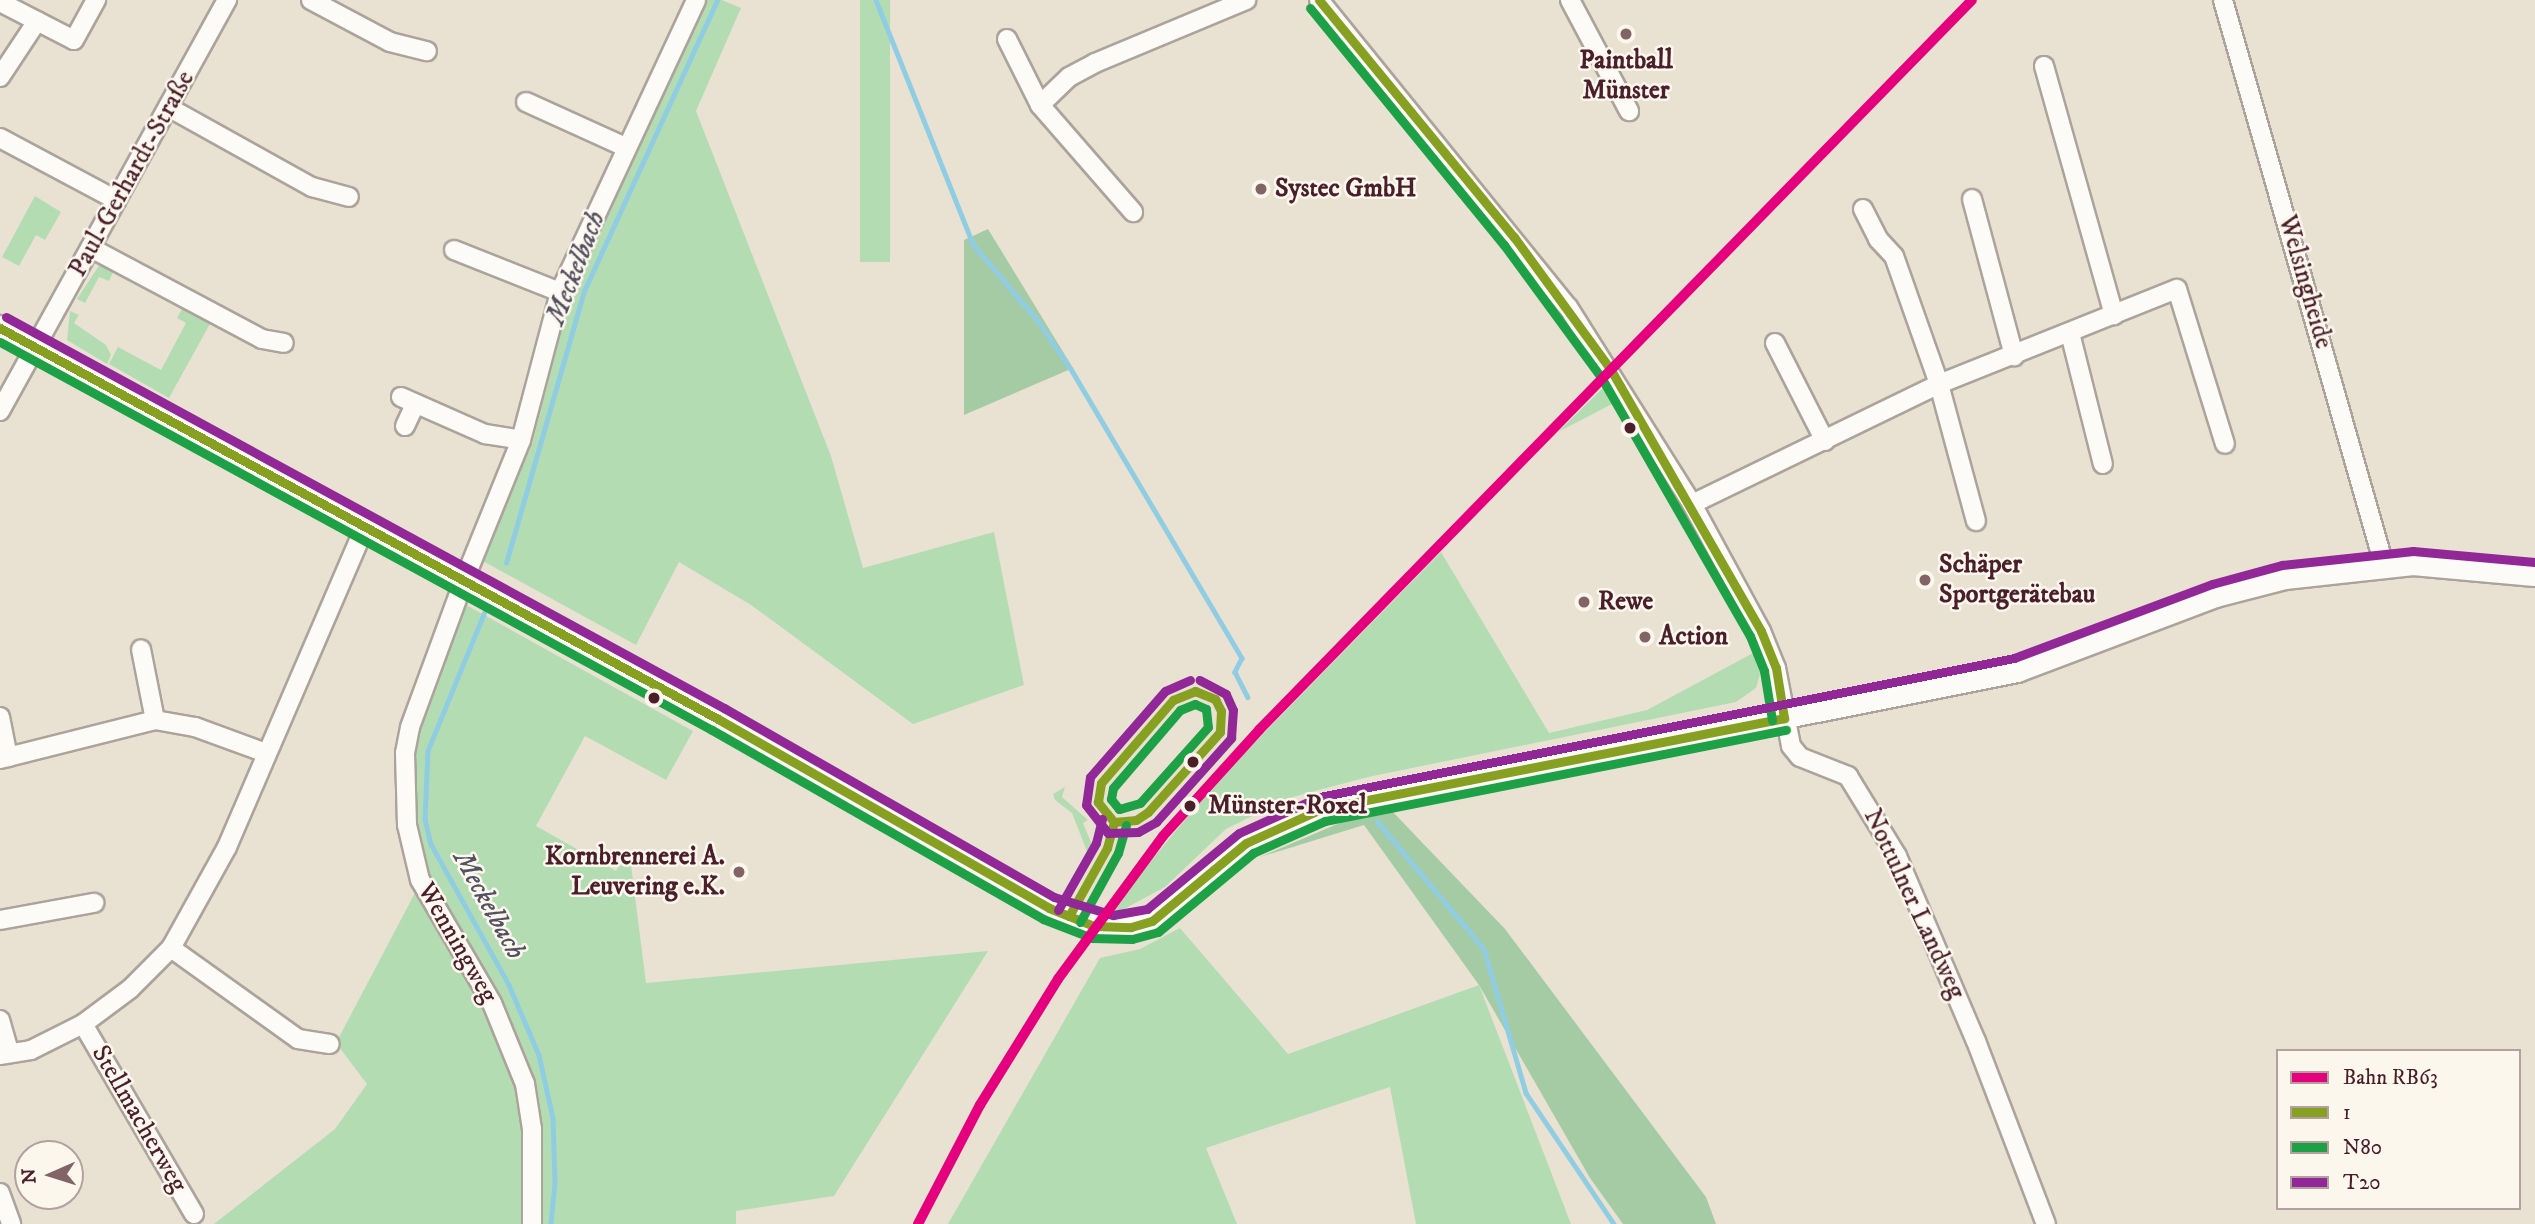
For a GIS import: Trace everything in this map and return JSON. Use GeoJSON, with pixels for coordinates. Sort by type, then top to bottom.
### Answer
{"type":"FeatureCollection","features":[{"type":"Feature","properties":{"kind":"main road"},"geometry":{"type":"LineString","coordinates":[[0,328],[463,583],[718,719],[1049,908],[1112,928],[1152,921],[1247,843],[1321,809],[2017,670],[2250,585],[2384,565],[2466,565],[2535,573]]}},
{"type":"Feature","properties":{"kind":"street"},"geometry":{"type":"LineString","coordinates":[[0,2],[74,40],[96,0]]}},
{"type":"Feature","properties":{"kind":"street","name":"Paul-Gerhardt-Straße"},"geometry":{"type":"LineString","coordinates":[[0,411],[227,0]]}},
{"type":"Feature","properties":{"kind":"street"},"geometry":{"type":"LineString","coordinates":[[311,0],[390,42],[427,51]]}},
{"type":"Feature","properties":{"kind":"street","name":"Wenningweg"},"geometry":{"type":"LineString","coordinates":[[532,1224],[531,1129],[525,1084],[492,1003],[420,880],[407,825],[404,785],[410,727],[463,583],[521,440],[560,292],[696,0]]}},
{"type":"Feature","properties":{"kind":"street"},"geometry":{"type":"LineString","coordinates":[[1040,105],[1069,77],[1095,63],[1246,0]]}},
{"type":"Feature","properties":{"kind":"street","name":"Nottulner Landweg"},"geometry":{"type":"LineString","coordinates":[[1319,0],[1569,307],[1692,504],[1761,631],[1776,668],[1784,718],[1795,752],[1848,776],[1881,824],[1941,956],[2046,1224]]}},
{"type":"Feature","properties":{"kind":"street"},"geometry":{"type":"LineString","coordinates":[[1570,0],[1629,111]]}},
{"type":"Feature","properties":{"kind":"street","name":"Welsingheide"},"geometry":{"type":"LineString","coordinates":[[2223,0],[2384,565]]}},
{"type":"Feature","properties":{"kind":"street"},"geometry":{"type":"LineString","coordinates":[[0,77],[37,21]]}},
{"type":"Feature","properties":{"kind":"street"},"geometry":{"type":"LineString","coordinates":[[1007,39],[1040,105],[1133,212]]}},
{"type":"Feature","properties":{"kind":"street"},"geometry":{"type":"LineString","coordinates":[[2044,66],[2114,315]]}},
{"type":"Feature","properties":{"kind":"street"},"geometry":{"type":"LineString","coordinates":[[526,102],[625,148]]}},
{"type":"Feature","properties":{"kind":"street"},"geometry":{"type":"LineString","coordinates":[[168,107],[312,187],[349,197]]}},
{"type":"Feature","properties":{"kind":"street"},"geometry":{"type":"LineString","coordinates":[[0,138],[116,200]]}},
{"type":"Feature","properties":{"kind":"street"},"geometry":{"type":"LineString","coordinates":[[1972,199],[2014,356]]}},
{"type":"Feature","properties":{"kind":"street"},"geometry":{"type":"LineString","coordinates":[[1863,209],[1878,239],[1894,256],[1939,384],[1976,521]]}},
{"type":"Feature","properties":{"kind":"street"},"geometry":{"type":"LineString","coordinates":[[91,248],[262,340],[284,343]]}},
{"type":"Feature","properties":{"kind":"street"},"geometry":{"type":"LineString","coordinates":[[454,250],[560,292]]}},
{"type":"Feature","properties":{"kind":"street"},"geometry":{"type":"LineString","coordinates":[[1692,504],[1939,384],[2177,289],[2225,444]]}},
{"type":"Feature","properties":{"kind":"street"},"geometry":{"type":"LineString","coordinates":[[2070,333],[2104,464]]}},
{"type":"Feature","properties":{"kind":"street"},"geometry":{"type":"LineString","coordinates":[[1775,343],[1825,441]]}},
{"type":"Feature","properties":{"kind":"street"},"geometry":{"type":"LineString","coordinates":[[405,426],[408,401],[485,434],[521,440]]}},
{"type":"Feature","properties":{"kind":"street","name":"Stellmacherweg"},"geometry":{"type":"LineString","coordinates":[[4,1054],[31,1050],[83,1024],[130,989],[172,948],[228,847],[365,527]]}},
{"type":"Feature","properties":{"kind":"street"},"geometry":{"type":"LineString","coordinates":[[141,649],[155,720]]}},
{"type":"Feature","properties":{"kind":"street"},"geometry":{"type":"LineString","coordinates":[[0,717],[4,758],[155,720],[195,727],[266,753]]}},
{"type":"Feature","properties":{"kind":"street"},"geometry":{"type":"LineString","coordinates":[[0,919],[94,903]]}},
{"type":"Feature","properties":{"kind":"street"},"geometry":{"type":"LineString","coordinates":[[172,948],[298,1039],[330,1044]]}},
{"type":"Feature","properties":{"kind":"street"},"geometry":{"type":"LineString","coordinates":[[0,1020],[4,1054]]}},
{"type":"Feature","properties":{"kind":"street","name":"Stellmacherweg"},"geometry":{"type":"LineString","coordinates":[[83,1024],[194,1214]]}},
{"type":"Feature","properties":{"kind":"street"},"geometry":{"type":"LineString","coordinates":[[0,1193],[11,1224]]}},
{"type":"Feature","properties":{"kind":"green space"},"geometry":{"type":"Polygon","coordinates":[[[698,0],[722,0],[741,8],[696,111],[831,456],[863,568],[994,532],[1024,685],[913,724],[751,605],[679,562],[636,645],[481,560],[532,444],[570,296],[698,0]]]}},
{"type":"Feature","properties":{"kind":"green space"},"geometry":{"type":"Polygon","coordinates":[[[860,0],[890,0],[890,262],[860,262],[860,0]]]}},
{"type":"Feature","properties":{"kind":"green space"},"geometry":{"type":"Polygon","coordinates":[[[35,196],[61,212],[45,240],[36,235],[19,266],[2,257],[35,196]]]}},
{"type":"Feature","properties":{"kind":"green space"},"geometry":{"type":"Polygon","coordinates":[[[988,229],[1073,368],[964,415],[964,240],[988,229]]]}},
{"type":"Feature","properties":{"kind":"green space"},"geometry":{"type":"Polygon","coordinates":[[[100,264],[114,270],[109,281],[99,277],[85,303],[77,299],[100,264]]]}},
{"type":"Feature","properties":{"kind":"green space"},"geometry":{"type":"Polygon","coordinates":[[[183,307],[211,322],[169,398],[109,364],[118,347],[161,370],[186,323],[177,318],[183,307]]]}},
{"type":"Feature","properties":{"kind":"green space"},"geometry":{"type":"Polygon","coordinates":[[[70,311],[79,315],[74,323],[106,345],[111,355],[107,364],[67,340],[70,311]]]}},
{"type":"Feature","properties":{"kind":"green space"},"geometry":{"type":"Polygon","coordinates":[[[1606,385],[1618,401],[1558,432],[1606,385]]]}},
{"type":"Feature","properties":{"kind":"green space"},"geometry":{"type":"Polygon","coordinates":[[[1441,552],[1549,733],[1647,710],[1755,652],[1760,674],[1756,688],[1736,702],[1368,777],[1289,798],[1226,829],[1165,887],[1124,909],[1124,919],[1103,919],[1218,780],[1441,552]]]}},
{"type":"Feature","properties":{"kind":"green space"},"geometry":{"type":"Polygon","coordinates":[[[461,602],[693,731],[666,780],[585,736],[536,826],[616,871],[629,849],[646,983],[988,951],[834,1196],[736,1211],[736,1224],[538,1224],[530,1082],[516,1039],[493,989],[425,875],[418,853],[411,778],[416,727],[461,602]]]}},
{"type":"Feature","properties":{"kind":"green space"},"geometry":{"type":"Polygon","coordinates":[[[1065,787],[1062,797],[1088,820],[1083,823],[1093,847],[1088,854],[1072,813],[1055,800],[1053,794],[1065,787]]]}},
{"type":"Feature","properties":{"kind":"green space"},"geometry":{"type":"Polygon","coordinates":[[[1392,811],[1505,929],[1706,1197],[1716,1224],[1623,1224],[1590,1178],[1479,985],[1364,825],[1260,857],[1342,822],[1392,811]]]}},
{"type":"Feature","properties":{"kind":"green space"},"geometry":{"type":"Polygon","coordinates":[[[417,889],[483,996],[519,1089],[526,1130],[526,1224],[214,1224],[335,1129],[367,1084],[336,1043],[417,889]]]}},
{"type":"Feature","properties":{"kind":"green space"},"geometry":{"type":"Polygon","coordinates":[[[1180,928],[1288,1054],[1479,985],[1571,1224],[1416,1224],[1390,1087],[1206,1148],[1237,1224],[948,1224],[1100,958],[1140,949],[1180,928]]]}},
{"type":"Feature","properties":{"kind":"waterway","name":"Meckelbach"},"geometry":{"type":"LineString","coordinates":[[506,563],[584,291],[717,0]]}},
{"type":"Feature","properties":{"kind":"waterway"},"geometry":{"type":"LineString","coordinates":[[876,0],[973,244],[1038,321],[1071,369],[1242,658],[1235,672],[1248,697]]}},
{"type":"Feature","properties":{"kind":"waterway","name":"Meckelbach"},"geometry":{"type":"LineString","coordinates":[[485,612],[428,751],[425,819],[431,844],[509,985],[539,1055],[553,1118],[555,1183],[551,1224]]}},
{"type":"Feature","properties":{"kind":"waterway"},"geometry":{"type":"LineString","coordinates":[[1377,821],[1484,949],[1526,1093],[1614,1224]]}},
{"type":"Feature","properties":{"kind":"rail line","name":"RB63"},"geometry":{"type":"LineString","coordinates":[[918,1224],[980,1105],[1058,979],[1163,836],[1259,730],[1972,0]]}},
{"type":"Feature","properties":{"kind":"transit line","name":"1"},"geometry":{"type":"LineString","coordinates":[[1319,0],[1514,237],[1611,370],[1761,631],[1776,668],[1784,718]]}},
{"type":"Feature","properties":{"kind":"transit line","name":"N80"},"geometry":{"type":"LineString","coordinates":[[1310,8],[1504,245],[1601,377],[1750,636],[1764,671],[1772,720]]}},
{"type":"Feature","properties":{"kind":"transit line","name":"T20"},"geometry":{"type":"LineString","coordinates":[[6,317],[724,708],[1054,897],[1113,915],[1147,909],[1239,833],[1319,797],[2014,658],[2212,584],[2282,565],[2413,551],[2535,562]]}},
{"type":"Feature","properties":{"kind":"transit line","name":"1"},"geometry":{"type":"LineString","coordinates":[[0,328],[718,719],[1049,908],[1094,926],[1131,927],[1152,921],[1246,843],[1321,809],[1784,718]]}},
{"type":"Feature","properties":{"kind":"transit line","name":"N80"},"geometry":{"type":"LineString","coordinates":[[0,342],[712,730],[1043,919],[1092,938],[1132,939],[1158,932],[1253,853],[1325,821],[1786,730]]}},
{"type":"Feature","properties":{"kind":"transit line","name":"T20"},"geometry":{"type":"LineString","coordinates":[[1190,680],[1165,691],[1090,777],[1086,805],[1108,833],[1138,832],[1156,822],[1231,738],[1233,710],[1226,694],[1200,680]]}},
{"type":"Feature","properties":{"kind":"transit line","name":"1"},"geometry":{"type":"LineString","coordinates":[[1195,691],[1215,699],[1221,711],[1220,732],[1148,812],[1136,820],[1114,822],[1098,802],[1101,783],[1173,700],[1195,691]]}},
{"type":"Feature","properties":{"kind":"transit line","name":"N80"},"geometry":{"type":"LineString","coordinates":[[1195,704],[1206,709],[1208,727],[1140,803],[1119,809],[1111,799],[1113,788],[1180,710],[1195,704]]}},
{"type":"Feature","properties":{"kind":"transit line","name":"T20"},"geometry":{"type":"LineString","coordinates":[[1058,910],[1096,843],[1102,819]]}},
{"type":"Feature","properties":{"kind":"transit line","name":"1"},"geometry":{"type":"LineString","coordinates":[[1069,916],[1107,848],[1114,822]]}},
{"type":"Feature","properties":{"kind":"transit line","name":"N80"},"geometry":{"type":"LineString","coordinates":[[1080,922],[1118,853],[1126,825]]}},
{"type":"Feature","properties":{"kind":"place","name":"Paintball Münster"},"geometry":{"type":"Point","coordinates":[1626,34]}},
{"type":"Feature","properties":{"kind":"place","name":"Systec GmbH"},"geometry":{"type":"Point","coordinates":[1261,189]}},
{"type":"Feature","properties":{"kind":"place","name":"Schäper Sportgerätebau"},"geometry":{"type":"Point","coordinates":[1925,580]}},
{"type":"Feature","properties":{"kind":"place","name":"Rewe"},"geometry":{"type":"Point","coordinates":[1584,602]}},
{"type":"Feature","properties":{"kind":"place","name":"Action"},"geometry":{"type":"Point","coordinates":[1645,637]}},
{"type":"Feature","properties":{"kind":"place","name":"Münster-Roxel"},"geometry":{"type":"Point","coordinates":[1190,806]}},
{"type":"Feature","properties":{"kind":"place","name":"Kornbrennerei A. Leuvering e.K."},"geometry":{"type":"Point","coordinates":[739,872]}}]}
